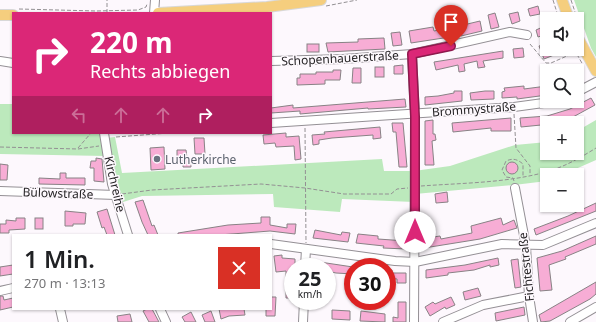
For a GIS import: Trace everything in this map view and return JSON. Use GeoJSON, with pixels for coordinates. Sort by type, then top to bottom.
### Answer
{"type":"FeatureCollection","features":[{"type":"Feature","properties":{"kind":"main road"},"geometry":{"type":"LineString","coordinates":[[176,12],[267,7],[321,0]]}},
{"type":"Feature","properties":{"kind":"main road"},"geometry":{"type":"LineString","coordinates":[[554,0],[558,12]]}},
{"type":"Feature","properties":{"kind":"main road"},"geometry":{"type":"LineString","coordinates":[[562,0],[566,12]]}},
{"type":"Feature","properties":{"kind":"main road"},"geometry":{"type":"LineString","coordinates":[[0,15],[12,12]]}},
{"type":"Feature","properties":{"kind":"main road"},"geometry":{"type":"LineString","coordinates":[[584,53],[591,70]]}},
{"type":"Feature","properties":{"kind":"main road"},"geometry":{"type":"LineString","coordinates":[[580,56],[588,68],[596,75]]}},
{"type":"Feature","properties":{"kind":"street"},"geometry":{"type":"LineString","coordinates":[[154,12],[155,0]]}},
{"type":"Feature","properties":{"kind":"street","name":"Schopenhauerstraße"},"geometry":{"type":"LineString","coordinates":[[272,61],[343,59],[412,54],[510,32],[526,35]]}},
{"type":"Feature","properties":{"kind":"street"},"geometry":{"type":"LineString","coordinates":[[412,54],[415,113],[414,322]]}},
{"type":"Feature","properties":{"kind":"street"},"geometry":{"type":"LineString","coordinates":[[0,61],[12,63]]}},
{"type":"Feature","properties":{"kind":"street"},"geometry":{"type":"LineString","coordinates":[[584,88],[596,82]]}},
{"type":"Feature","properties":{"kind":"street","name":"Brommystraße"},"geometry":{"type":"LineString","coordinates":[[272,123],[514,107],[540,103]]}},
{"type":"Feature","properties":{"kind":"street","name":"Kirchreihe"},"geometry":{"type":"LineString","coordinates":[[109,134],[106,145],[116,195],[128,234]]}},
{"type":"Feature","properties":{"kind":"street","name":"Fichtestraße"},"geometry":{"type":"LineString","coordinates":[[515,188],[526,246],[529,296],[533,322]]}},
{"type":"Feature","properties":{"kind":"street","name":"Bülowstraße"},"geometry":{"type":"LineString","coordinates":[[0,191],[116,195]]}},
{"type":"Feature","properties":{"kind":"street"},"geometry":{"type":"LineString","coordinates":[[272,244],[396,261],[415,262],[502,244],[526,246],[543,245],[596,223]]}},
{"type":"Feature","properties":{"kind":"street"},"geometry":{"type":"LineString","coordinates":[[306,249],[306,258]]}},
{"type":"Feature","properties":{"kind":"street"},"geometry":{"type":"LineString","coordinates":[[0,291],[12,288]]}},
{"type":"Feature","properties":{"kind":"street"},"geometry":{"type":"LineString","coordinates":[[443,322],[483,305],[529,296]]}},
{"type":"Feature","properties":{"kind":"street"},"geometry":{"type":"LineString","coordinates":[[570,322],[596,307]]}},
{"type":"Feature","properties":{"kind":"street"},"geometry":{"type":"LineString","coordinates":[[60,310],[63,322]]}},
{"type":"Feature","properties":{"kind":"street"},"geometry":{"type":"LineString","coordinates":[[160,310],[166,322]]}},
{"type":"Feature","properties":{"kind":"street"},"geometry":{"type":"LineString","coordinates":[[303,322],[304,310]]}},
{"type":"Feature","properties":{"kind":"path"},"geometry":{"type":"LineString","coordinates":[[107,0],[107,12]]}},
{"type":"Feature","properties":{"kind":"path"},"geometry":{"type":"LineString","coordinates":[[13,12],[107,12],[138,10],[146,7],[149,0]]}},
{"type":"Feature","properties":{"kind":"path"},"geometry":{"type":"LineString","coordinates":[[554,0],[558,12]]}},
{"type":"Feature","properties":{"kind":"path"},"geometry":{"type":"LineString","coordinates":[[530,44],[540,56]]}},
{"type":"Feature","properties":{"kind":"path"},"geometry":{"type":"LineString","coordinates":[[540,56],[546,63],[551,63],[564,56]]}},
{"type":"Feature","properties":{"kind":"path"},"geometry":{"type":"LineString","coordinates":[[580,56],[591,70]]}},
{"type":"Feature","properties":{"kind":"path"},"geometry":{"type":"LineString","coordinates":[[514,107],[516,148],[530,166],[530,175]]}},
{"type":"Feature","properties":{"kind":"path"},"geometry":{"type":"LineString","coordinates":[[303,122],[305,127],[306,249]]}},
{"type":"Feature","properties":{"kind":"path"},"geometry":{"type":"LineString","coordinates":[[78,149],[90,134]]}},
{"type":"Feature","properties":{"kind":"path"},"geometry":{"type":"LineString","coordinates":[[0,147],[78,149],[106,145]]}},
{"type":"Feature","properties":{"kind":"path"},"geometry":{"type":"LineString","coordinates":[[421,186],[513,178],[546,172],[575,161],[596,148]]}},
{"type":"Feature","properties":{"kind":"path"},"geometry":{"type":"LineString","coordinates":[[513,178],[506,177],[502,170],[506,161],[511,159],[518,160],[523,164],[524,176]]}},
{"type":"Feature","properties":{"kind":"path"},"geometry":{"type":"LineString","coordinates":[[128,193],[261,184],[305,188],[344,194],[391,194],[397,190],[408,188]]}},
{"type":"Feature","properties":{"kind":"green space"},"geometry":{"type":"Polygon","coordinates":[[[574,0],[596,0],[596,57],[584,28],[584,12],[578,12],[574,0]]]}},
{"type":"Feature","properties":{"kind":"green space"},"geometry":{"type":"Polygon","coordinates":[[[0,104],[12,104],[12,134],[102,134],[105,156],[0,154],[0,104]]]}},
{"type":"Feature","properties":{"kind":"green space"},"geometry":{"type":"Polygon","coordinates":[[[596,120],[596,160],[578,168],[540,168],[540,182],[415,194],[414,202],[342,199],[340,212],[274,207],[273,194],[142,196],[120,203],[106,138],[115,137],[122,173],[382,159],[384,171],[414,171],[450,166],[515,145],[540,143],[540,160],[584,160],[584,127],[596,120]]]}},
{"type":"Feature","properties":{"kind":"building"},"geometry":{"type":"Polygon","coordinates":[[[538,6],[540,14],[530,16],[528,9],[538,6]]]}},
{"type":"Feature","properties":{"kind":"building"},"geometry":{"type":"Polygon","coordinates":[[[518,12],[520,21],[512,24],[509,14],[518,12]]]}},
{"type":"Feature","properties":{"kind":"building"},"geometry":{"type":"Polygon","coordinates":[[[495,13],[499,27],[491,29],[488,15],[495,13]]]}},
{"type":"Feature","properties":{"kind":"building"},"geometry":{"type":"Polygon","coordinates":[[[480,21],[482,31],[461,36],[459,26],[480,21]]]}},
{"type":"Feature","properties":{"kind":"building"},"geometry":{"type":"Polygon","coordinates":[[[433,27],[434,31],[448,28],[450,37],[411,43],[409,31],[433,27]]]}},
{"type":"Feature","properties":{"kind":"building"},"geometry":{"type":"Polygon","coordinates":[[[540,28],[540,36],[538,37],[536,30],[540,28]]]}},
{"type":"Feature","properties":{"kind":"building"},"geometry":{"type":"Polygon","coordinates":[[[400,32],[402,45],[393,46],[391,33],[400,32]]]}},
{"type":"Feature","properties":{"kind":"building"},"geometry":{"type":"Polygon","coordinates":[[[384,38],[385,49],[328,52],[326,43],[358,42],[358,39],[384,38]]]}},
{"type":"Feature","properties":{"kind":"building"},"geometry":{"type":"Polygon","coordinates":[[[307,44],[319,44],[319,52],[307,52],[307,44]]]}},
{"type":"Feature","properties":{"kind":"building"},"geometry":{"type":"Polygon","coordinates":[[[523,48],[524,57],[514,58],[513,49],[523,48]]]}},
{"type":"Feature","properties":{"kind":"building"},"geometry":{"type":"Polygon","coordinates":[[[503,51],[503,58],[483,61],[485,67],[478,68],[477,61],[464,64],[465,71],[459,72],[458,65],[436,70],[434,62],[503,51]]]}},
{"type":"Feature","properties":{"kind":"building"},"geometry":{"type":"Polygon","coordinates":[[[543,56],[552,56],[544,59],[543,56]]]}},
{"type":"Feature","properties":{"kind":"building"},"geometry":{"type":"Polygon","coordinates":[[[403,65],[403,74],[394,74],[394,66],[403,65]]]}},
{"type":"Feature","properties":{"kind":"building"},"geometry":{"type":"Polygon","coordinates":[[[375,67],[384,67],[384,77],[375,77],[375,67]]]}},
{"type":"Feature","properties":{"kind":"building"},"geometry":{"type":"Polygon","coordinates":[[[353,68],[361,68],[361,83],[352,83],[353,68]]]}},
{"type":"Feature","properties":{"kind":"building"},"geometry":{"type":"Polygon","coordinates":[[[333,70],[341,70],[340,80],[325,80],[325,84],[297,85],[297,78],[300,78],[300,74],[333,72],[333,70]]]}},
{"type":"Feature","properties":{"kind":"building"},"geometry":{"type":"Polygon","coordinates":[[[524,86],[524,89],[540,87],[540,96],[517,99],[517,97],[502,98],[502,92],[505,91],[504,88],[524,86]]]}},
{"type":"Feature","properties":{"kind":"building"},"geometry":{"type":"Polygon","coordinates":[[[454,91],[462,91],[462,101],[425,105],[425,97],[454,93],[454,91]]]}},
{"type":"Feature","properties":{"kind":"building"},"geometry":{"type":"Polygon","coordinates":[[[494,91],[494,99],[471,100],[470,93],[494,91]]]}},
{"type":"Feature","properties":{"kind":"building"},"geometry":{"type":"Polygon","coordinates":[[[591,98],[595,105],[575,116],[547,116],[572,108],[584,108],[584,102],[591,98]]]}},
{"type":"Feature","properties":{"kind":"building"},"geometry":{"type":"Polygon","coordinates":[[[405,99],[406,107],[368,108],[300,114],[300,111],[272,113],[272,108],[293,105],[293,108],[405,99]]]}},
{"type":"Feature","properties":{"kind":"building"},"geometry":{"type":"Polygon","coordinates":[[[540,117],[540,125],[521,127],[520,118],[540,117]]]}},
{"type":"Feature","properties":{"kind":"building"},"geometry":{"type":"Polygon","coordinates":[[[511,118],[511,131],[491,131],[491,128],[453,132],[452,123],[511,118]]]}},
{"type":"Feature","properties":{"kind":"building"},"geometry":{"type":"Polygon","coordinates":[[[433,120],[433,134],[435,134],[436,140],[432,141],[434,165],[425,165],[425,121],[433,120]]]}},
{"type":"Feature","properties":{"kind":"building"},"geometry":{"type":"Polygon","coordinates":[[[392,123],[403,123],[407,167],[399,167],[396,132],[393,132],[392,123]]]}},
{"type":"Feature","properties":{"kind":"building"},"geometry":{"type":"Polygon","coordinates":[[[380,127],[381,138],[373,139],[373,135],[332,138],[319,140],[319,144],[313,145],[312,135],[325,134],[324,132],[380,127]]]}},
{"type":"Feature","properties":{"kind":"building"},"geometry":{"type":"Polygon","coordinates":[[[286,133],[286,137],[299,136],[301,159],[295,160],[294,146],[276,147],[275,143],[264,144],[263,135],[286,133]]]}},
{"type":"Feature","properties":{"kind":"building"},"geometry":{"type":"Polygon","coordinates":[[[194,138],[204,138],[205,154],[195,154],[194,138]]]}},
{"type":"Feature","properties":{"kind":"building","name":"Lutherkirche"},"geometry":{"type":"Polygon","coordinates":[[[164,147],[165,169],[151,170],[150,148],[164,147]]]}},
{"type":"Feature","properties":{"kind":"building"},"geometry":{"type":"Polygon","coordinates":[[[177,150],[186,150],[187,158],[190,158],[191,167],[183,167],[183,161],[177,161],[177,150]]]}},
{"type":"Feature","properties":{"kind":"building"},"geometry":{"type":"Polygon","coordinates":[[[96,158],[102,159],[104,182],[94,181],[94,168],[90,168],[91,161],[96,161],[96,158]]]}},
{"type":"Feature","properties":{"kind":"building"},"geometry":{"type":"Polygon","coordinates":[[[510,162],[514,162],[518,168],[514,174],[510,174],[506,170],[506,166],[510,162]]]}},
{"type":"Feature","properties":{"kind":"building"},"geometry":{"type":"Polygon","coordinates":[[[0,164],[8,165],[7,180],[0,180],[0,164]]]}},
{"type":"Feature","properties":{"kind":"building"},"geometry":{"type":"Polygon","coordinates":[[[60,173],[66,173],[66,178],[85,178],[85,185],[39,184],[39,178],[60,179],[60,173]]]}},
{"type":"Feature","properties":{"kind":"building"},"geometry":{"type":"Polygon","coordinates":[[[447,192],[448,202],[436,203],[435,194],[447,192]]]}},
{"type":"Feature","properties":{"kind":"building"},"geometry":{"type":"Polygon","coordinates":[[[143,200],[152,226],[154,225],[158,234],[148,234],[135,202],[143,200]]]}},
{"type":"Feature","properties":{"kind":"building"},"geometry":{"type":"Polygon","coordinates":[[[596,203],[596,211],[536,235],[534,229],[577,212],[584,212],[584,209],[596,203]]]}},
{"type":"Feature","properties":{"kind":"building"},"geometry":{"type":"Polygon","coordinates":[[[107,209],[115,234],[107,234],[104,227],[102,228],[97,212],[107,209]]]}},
{"type":"Feature","properties":{"kind":"building"},"geometry":{"type":"Polygon","coordinates":[[[65,211],[86,213],[85,224],[65,226],[65,211]]]}},
{"type":"Feature","properties":{"kind":"building"},"geometry":{"type":"Polygon","coordinates":[[[261,217],[270,217],[270,225],[287,228],[287,224],[296,224],[295,234],[270,231],[232,234],[178,234],[228,225],[261,223],[261,217]]]}},
{"type":"Feature","properties":{"kind":"building"},"geometry":{"type":"Polygon","coordinates":[[[16,218],[25,218],[25,229],[9,230],[9,233],[0,233],[0,224],[6,224],[6,220],[16,221],[16,218]]]}},
{"type":"Feature","properties":{"kind":"building"},"geometry":{"type":"Polygon","coordinates":[[[35,218],[43,218],[43,229],[35,229],[35,218]]]}},
{"type":"Feature","properties":{"kind":"building"},"geometry":{"type":"Polygon","coordinates":[[[501,218],[503,225],[514,220],[517,228],[480,239],[424,248],[424,239],[434,239],[433,237],[440,236],[441,239],[472,233],[471,226],[501,218]]]}},
{"type":"Feature","properties":{"kind":"building"},"geometry":{"type":"Polygon","coordinates":[[[315,230],[341,235],[342,232],[350,233],[348,242],[313,238],[315,230]]]}},
{"type":"Feature","properties":{"kind":"building"},"geometry":{"type":"Polygon","coordinates":[[[358,234],[378,236],[378,239],[406,241],[406,249],[383,248],[384,246],[356,243],[358,234]]]}},
{"type":"Feature","properties":{"kind":"building"},"geometry":{"type":"Polygon","coordinates":[[[596,236],[596,244],[565,257],[566,259],[549,265],[552,290],[540,291],[537,258],[562,251],[596,236]]]}},
{"type":"Feature","properties":{"kind":"building"},"geometry":{"type":"Polygon","coordinates":[[[282,255],[282,258],[284,258],[284,271],[276,272],[274,256],[282,255]]]}},
{"type":"Feature","properties":{"kind":"building"},"geometry":{"type":"Polygon","coordinates":[[[498,258],[499,265],[490,267],[490,265],[474,270],[448,273],[448,275],[426,278],[426,270],[465,265],[498,258]]]}},
{"type":"Feature","properties":{"kind":"building"},"geometry":{"type":"Polygon","coordinates":[[[518,259],[521,287],[515,288],[511,260],[518,259]]]}},
{"type":"Feature","properties":{"kind":"building"},"geometry":{"type":"Polygon","coordinates":[[[336,264],[344,266],[344,273],[336,273],[336,264]]]}},
{"type":"Feature","properties":{"kind":"building"},"geometry":{"type":"Polygon","coordinates":[[[12,265],[12,274],[0,276],[0,267],[12,265]]]}},
{"type":"Feature","properties":{"kind":"building"},"geometry":{"type":"Polygon","coordinates":[[[396,273],[406,273],[406,283],[397,283],[396,273]]]}},
{"type":"Feature","properties":{"kind":"building"},"geometry":{"type":"Polygon","coordinates":[[[596,282],[596,294],[590,299],[550,321],[541,322],[539,315],[596,282]]]}},
{"type":"Feature","properties":{"kind":"building"},"geometry":{"type":"Polygon","coordinates":[[[478,288],[481,296],[465,300],[463,292],[478,288]]]}},
{"type":"Feature","properties":{"kind":"building"},"geometry":{"type":"Polygon","coordinates":[[[0,296],[3,296],[4,300],[12,298],[12,307],[0,310],[0,296]]]}},
{"type":"Feature","properties":{"kind":"building"},"geometry":{"type":"Polygon","coordinates":[[[272,297],[276,297],[275,316],[266,316],[266,310],[272,310],[272,297]]]}},
{"type":"Feature","properties":{"kind":"building"},"geometry":{"type":"Polygon","coordinates":[[[451,297],[455,305],[446,309],[445,307],[430,316],[425,307],[433,302],[435,304],[451,297]]]}},
{"type":"Feature","properties":{"kind":"building"},"geometry":{"type":"Polygon","coordinates":[[[398,302],[406,302],[406,322],[393,322],[393,317],[398,318],[398,302]]]}},
{"type":"Feature","properties":{"kind":"building"},"geometry":{"type":"Polygon","coordinates":[[[524,307],[525,315],[496,321],[495,313],[524,307]]]}},
{"type":"Feature","properties":{"kind":"building"},"geometry":{"type":"Polygon","coordinates":[[[153,310],[159,322],[149,322],[143,311],[153,310]]]}},
{"type":"Feature","properties":{"kind":"building"},"geometry":{"type":"Polygon","coordinates":[[[219,310],[244,310],[245,315],[229,316],[221,319],[219,310]]]}},
{"type":"Feature","properties":{"kind":"building"},"geometry":{"type":"Polygon","coordinates":[[[332,310],[350,311],[350,320],[332,319],[332,310]]]}},
{"type":"Feature","properties":{"kind":"building"},"geometry":{"type":"Polygon","coordinates":[[[211,311],[215,322],[205,322],[202,315],[211,311]]]}},
{"type":"Feature","properties":{"kind":"building"},"geometry":{"type":"Polygon","coordinates":[[[361,311],[385,314],[385,322],[360,321],[361,311]]]}},
{"type":"Feature","properties":{"kind":"building"},"geometry":{"type":"Polygon","coordinates":[[[191,312],[196,322],[185,322],[182,317],[191,312]]]}},
{"type":"Feature","properties":{"kind":"building"},"geometry":{"type":"Polygon","coordinates":[[[130,314],[132,322],[118,322],[117,316],[130,314]]]}},
{"type":"Feature","properties":{"kind":"place","name":"Lutherkirche"},"geometry":{"type":"Point","coordinates":[157,159]}},
{"type":"Feature","properties":{"kind":"route"},"geometry":{"type":"LineString","coordinates":[[415,232],[415,117],[412,54],[451,46]]}}]}
